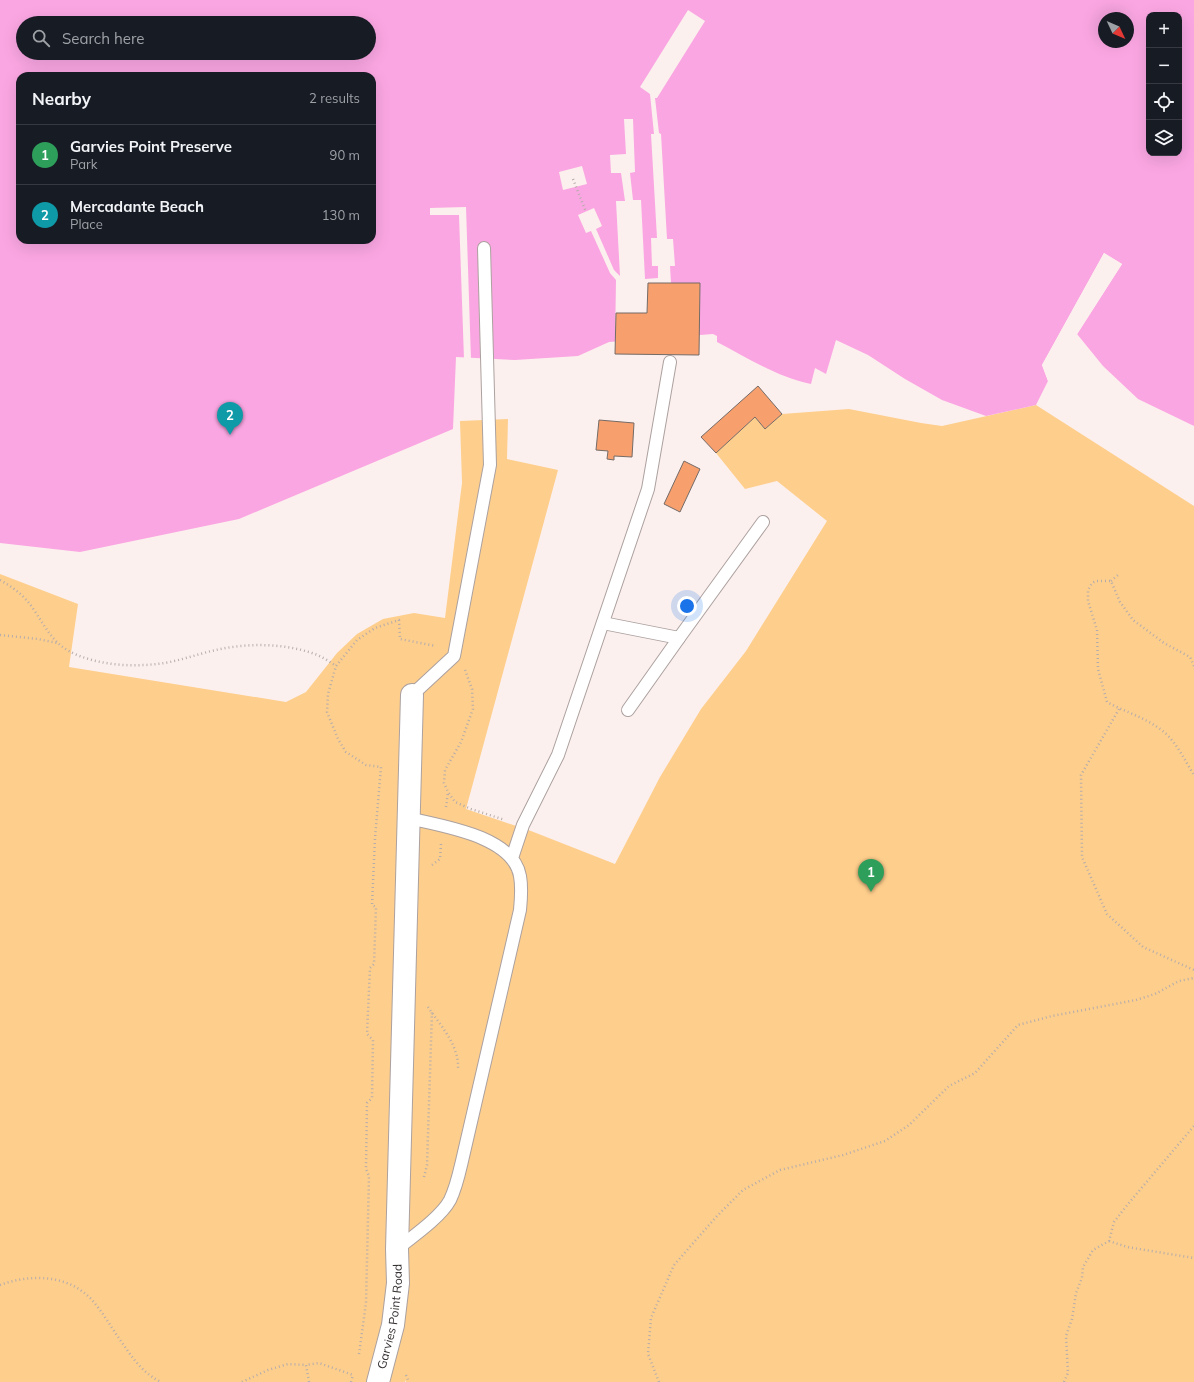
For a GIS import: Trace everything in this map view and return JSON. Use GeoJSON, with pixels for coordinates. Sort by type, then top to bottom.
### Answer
{"type":"FeatureCollection","features":[{"type":"Feature","properties":{"kind":"street","name":"Garvies Point Road"},"geometry":{"type":"LineString","coordinates":[[378,1382],[393,1325],[398,1283],[397,1250],[412,695]]}},
{"type":"Feature","properties":{"kind":"lane"},"geometry":{"type":"LineString","coordinates":[[412,695],[454,656],[490,466],[484,248]]}},
{"type":"Feature","properties":{"kind":"lane"},"geometry":{"type":"LineString","coordinates":[[512,858],[522,825],[558,755],[648,489],[670,362]]}},
{"type":"Feature","properties":{"kind":"lane"},"geometry":{"type":"LineString","coordinates":[[628,710],[763,522]]}},
{"type":"Feature","properties":{"kind":"lane"},"geometry":{"type":"LineString","coordinates":[[603,623],[679,638]]}},
{"type":"Feature","properties":{"kind":"lane"},"geometry":{"type":"LineString","coordinates":[[397,1250],[442,1211],[450,1200],[473,1115],[520,910],[520,876],[512,858],[498,846],[484,838],[408,818]]}},
{"type":"Feature","properties":{"kind":"path"},"geometry":{"type":"LineString","coordinates":[[573,179],[586,212]]}},
{"type":"Feature","properties":{"kind":"path"},"geometry":{"type":"LineString","coordinates":[[1119,574],[1111,581],[1096,580],[1092,583],[1088,590],[1088,601],[1097,630],[1098,669],[1106,702],[1119,709],[1139,716],[1164,732],[1173,742],[1194,775]]}},
{"type":"Feature","properties":{"kind":"path"},"geometry":{"type":"LineString","coordinates":[[0,580],[17,590],[33,608],[57,644]]}},
{"type":"Feature","properties":{"kind":"path"},"geometry":{"type":"LineString","coordinates":[[1111,581],[1120,602],[1133,620],[1164,643],[1190,656],[1194,666]]}},
{"type":"Feature","properties":{"kind":"path"},"geometry":{"type":"LineString","coordinates":[[357,1361],[366,1304],[369,1176],[366,1169],[367,1103],[372,1098],[373,1047],[373,1040],[367,1034],[370,968],[374,964],[376,907],[372,905],[375,838],[381,767],[366,765],[346,752],[338,739],[327,712],[328,694],[336,666],[357,640],[375,628],[399,620],[400,639],[440,646],[454,656],[465,670],[472,689],[473,708],[461,742],[445,770],[444,784],[455,802],[471,809],[522,825]]}},
{"type":"Feature","properties":{"kind":"path"},"geometry":{"type":"LineString","coordinates":[[0,635],[38,638],[57,644],[76,654],[111,664],[159,664],[217,650],[267,645],[313,653],[336,666]]}},
{"type":"Feature","properties":{"kind":"path"},"geometry":{"type":"LineString","coordinates":[[1119,709],[1081,775],[1082,857],[1107,914],[1143,947],[1194,970]]}},
{"type":"Feature","properties":{"kind":"path"},"geometry":{"type":"LineString","coordinates":[[429,871],[432,865],[440,859],[448,792]]}},
{"type":"Feature","properties":{"kind":"path"},"geometry":{"type":"LineString","coordinates":[[659,1382],[648,1354],[651,1318],[674,1265],[717,1216],[743,1190],[780,1170],[843,1155],[885,1141],[909,1126],[949,1086],[975,1073],[1018,1025],[1052,1016],[1136,1000],[1156,994],[1178,981],[1194,978]]}},
{"type":"Feature","properties":{"kind":"path"},"geometry":{"type":"LineString","coordinates":[[426,1003],[449,1037],[455,1050],[458,1068]]}},
{"type":"Feature","properties":{"kind":"path"},"geometry":{"type":"LineString","coordinates":[[1064,1382],[1068,1373],[1066,1336],[1072,1318],[1076,1293],[1082,1278],[1083,1267],[1093,1250],[1109,1241],[1114,1222],[1194,1126]]}},
{"type":"Feature","properties":{"kind":"path"},"geometry":{"type":"LineString","coordinates":[[1109,1241],[1127,1247],[1194,1258]]}},
{"type":"Feature","properties":{"kind":"path"},"geometry":{"type":"LineString","coordinates":[[0,1285],[21,1279],[40,1278],[59,1280],[78,1289],[90,1299],[130,1355],[142,1369],[161,1382]]}},
{"type":"Feature","properties":{"kind":"path"},"geometry":{"type":"LineString","coordinates":[[242,1382],[268,1370],[288,1364],[306,1365],[318,1363],[353,1375]]}},
{"type":"Feature","properties":{"kind":"path"},"geometry":{"type":"LineString","coordinates":[[306,1365],[309,1382]]}},
{"type":"Feature","properties":{"kind":"path"},"geometry":{"type":"LineString","coordinates":[[351,1382],[355,1368]]}},
{"type":"Feature","properties":{"kind":"shaded area"},"geometry":{"type":"Polygon","coordinates":[[[0,0],[1194,0],[1194,426],[1138,399],[1103,366],[1077,334],[1122,264],[1104,253],[1042,365],[1048,381],[1036,405],[986,416],[942,400],[905,379],[868,355],[836,340],[826,374],[815,368],[811,384],[774,372],[717,342],[717,336],[713,334],[609,342],[578,356],[515,360],[456,357],[453,429],[239,519],[80,552],[0,543],[0,0]]]}},
{"type":"Feature","properties":{"kind":"shaded area"},"geometry":{"type":"Polygon","coordinates":[[[1036,405],[1194,506],[1194,1382],[406,1382],[405,1380],[405,1382],[0,1382],[0,574],[78,604],[69,667],[286,702],[306,692],[337,653],[357,634],[383,619],[414,613],[445,618],[462,483],[460,421],[508,419],[507,459],[558,470],[466,809],[531,831],[615,864],[660,777],[701,709],[746,651],[827,521],[777,481],[745,489],[716,453],[755,417],[765,429],[782,414],[849,409],[942,426],[1036,405]]]}},
{"type":"Feature","properties":{"kind":"pier"},"geometry":{"type":"Polygon","coordinates":[[[688,10],[705,21],[657,98],[655,98],[659,133],[661,134],[667,239],[673,239],[675,266],[670,266],[671,283],[700,283],[699,337],[615,343],[616,280],[610,273],[591,231],[586,233],[578,215],[594,208],[602,226],[596,229],[614,270],[620,276],[616,201],[625,201],[621,173],[611,173],[610,155],[626,154],[624,119],[633,119],[635,172],[630,173],[633,200],[641,200],[645,279],[658,278],[658,266],[652,266],[651,238],[657,238],[651,134],[654,134],[650,94],[640,87],[688,10]]]}},
{"type":"Feature","properties":{"kind":"pier"},"geometry":{"type":"Polygon","coordinates":[[[582,166],[587,184],[563,190],[559,172],[582,166]]]}},
{"type":"Feature","properties":{"kind":"pier"},"geometry":{"type":"Polygon","coordinates":[[[466,207],[471,360],[464,359],[459,215],[430,215],[430,208],[466,207]]]}},
{"type":"Feature","properties":{"kind":"pier"},"geometry":{"type":"Polygon","coordinates":[[[1104,253],[1122,264],[1076,336],[1075,333],[1119,264],[1105,255],[1044,365],[1049,379],[1048,381],[1042,365],[1104,253]]]}},
{"type":"Feature","properties":{"kind":"building"},"geometry":{"type":"Polygon","coordinates":[[[648,283],[700,283],[699,355],[615,354],[616,313],[647,313],[648,283]]]}},
{"type":"Feature","properties":{"kind":"building"},"geometry":{"type":"Polygon","coordinates":[[[758,386],[782,414],[765,429],[755,417],[716,453],[701,437],[758,386]]]}},
{"type":"Feature","properties":{"kind":"building"},"geometry":{"type":"Polygon","coordinates":[[[599,420],[634,423],[632,457],[614,456],[614,460],[607,459],[608,451],[596,450],[599,420]]]}},
{"type":"Feature","properties":{"kind":"building"},"geometry":{"type":"Polygon","coordinates":[[[684,461],[700,469],[680,512],[664,504],[684,461]]]}},
{"type":"Feature","properties":{"kind":"place","name":"Mercadante Beach"},"geometry":{"type":"Point","coordinates":[230,435]}},
{"type":"Feature","properties":{"kind":"place","name":"Garvies Point Preserve"},"geometry":{"type":"Point","coordinates":[871,892]}}]}
